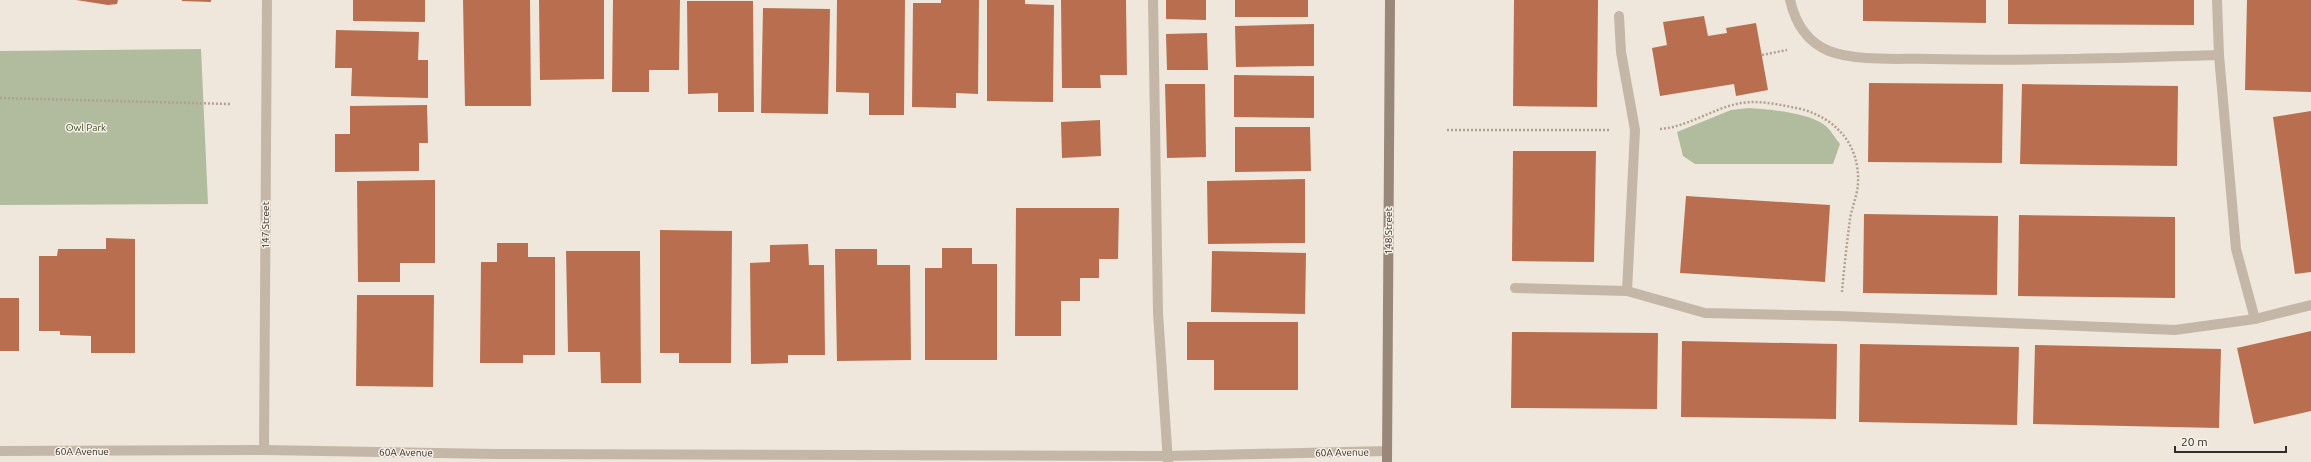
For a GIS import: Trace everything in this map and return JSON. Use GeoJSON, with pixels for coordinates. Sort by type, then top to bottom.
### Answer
{"type":"FeatureCollection","features":[{"type":"Feature","properties":{"kind":"main road","name":"148 Street"},"geometry":{"type":"LineString","coordinates":[[1387,462],[1390,0]]}},
{"type":"Feature","properties":{"kind":"street","name":"147 Street"},"geometry":{"type":"LineString","coordinates":[[264,450],[267,0]]}},
{"type":"Feature","properties":{"kind":"street"},"geometry":{"type":"LineString","coordinates":[[1153,0],[1158,313],[1168,459]]}},
{"type":"Feature","properties":{"kind":"street"},"geometry":{"type":"LineString","coordinates":[[1790,0],[1792,9],[1806,36],[1830,51],[1865,58],[2020,61],[2219,55]]}},
{"type":"Feature","properties":{"kind":"street"},"geometry":{"type":"LineString","coordinates":[[2218,0],[2219,55],[2236,249],[2255,319]]}},
{"type":"Feature","properties":{"kind":"street"},"geometry":{"type":"LineString","coordinates":[[1619,16],[1621,52],[1635,130],[1627,292]]}},
{"type":"Feature","properties":{"kind":"street"},"geometry":{"type":"LineString","coordinates":[[1515,288],[1627,292],[1705,313],[1839,316],[2175,330],[2255,319],[2311,305]]}},
{"type":"Feature","properties":{"kind":"street","name":"60A Avenue"},"geometry":{"type":"LineString","coordinates":[[0,451],[264,450],[495,454],[1168,459],[1387,451]]}},
{"type":"Feature","properties":{"kind":"path"},"geometry":{"type":"LineString","coordinates":[[0,98],[230,104]]}},
{"type":"Feature","properties":{"kind":"path"},"geometry":{"type":"LineString","coordinates":[[1635,130],[1665,128],[1680,125],[1739,104],[1758,102],[1817,114],[1836,126],[1848,142],[1858,162],[1858,185],[1850,217],[1839,316]]}},
{"type":"Feature","properties":{"kind":"path"},"geometry":{"type":"LineString","coordinates":[[1447,130],[1586,130]]}},
{"type":"Feature","properties":{"kind":"green space","name":"Owl Park"},"geometry":{"type":"Polygon","coordinates":[[[201,49],[208,204],[0,205],[0,51],[201,49]]]}},
{"type":"Feature","properties":{"kind":"green space"},"geometry":{"type":"Polygon","coordinates":[[[1749,108],[1767,109],[1801,115],[1820,122],[1829,129],[1840,144],[1833,164],[1695,164],[1683,156],[1677,132],[1731,110],[1749,108]]]}},
{"type":"Feature","properties":{"kind":"building"},"geometry":{"type":"Polygon","coordinates":[[[76,0],[118,0],[117,4],[108,5],[76,0]]]}},
{"type":"Feature","properties":{"kind":"building"},"geometry":{"type":"Polygon","coordinates":[[[211,0],[211,2],[182,1],[211,0]]]}},
{"type":"Feature","properties":{"kind":"building"},"geometry":{"type":"Polygon","coordinates":[[[353,0],[425,0],[425,22],[353,21],[353,0]]]}},
{"type":"Feature","properties":{"kind":"building"},"geometry":{"type":"Polygon","coordinates":[[[463,0],[530,0],[531,106],[465,106],[463,0]]]}},
{"type":"Feature","properties":{"kind":"building"},"geometry":{"type":"Polygon","coordinates":[[[539,0],[604,0],[604,79],[540,80],[539,0]]]}},
{"type":"Feature","properties":{"kind":"building"},"geometry":{"type":"Polygon","coordinates":[[[613,0],[680,0],[679,70],[649,70],[649,92],[612,92],[613,0]]]}},
{"type":"Feature","properties":{"kind":"building"},"geometry":{"type":"Polygon","coordinates":[[[837,0],[905,0],[904,115],[869,115],[869,93],[836,92],[837,0]]]}},
{"type":"Feature","properties":{"kind":"building"},"geometry":{"type":"Polygon","coordinates":[[[941,0],[979,0],[978,94],[956,93],[956,108],[912,107],[913,3],[941,3],[941,0]]]}},
{"type":"Feature","properties":{"kind":"building"},"geometry":{"type":"Polygon","coordinates":[[[987,0],[1025,0],[1025,4],[1054,5],[1053,102],[987,101],[987,0]]]}},
{"type":"Feature","properties":{"kind":"building"},"geometry":{"type":"Polygon","coordinates":[[[1061,0],[1126,0],[1127,75],[1100,75],[1101,88],[1062,88],[1061,0]]]}},
{"type":"Feature","properties":{"kind":"building"},"geometry":{"type":"Polygon","coordinates":[[[1166,0],[1206,0],[1206,20],[1166,19],[1166,0]]]}},
{"type":"Feature","properties":{"kind":"building"},"geometry":{"type":"Polygon","coordinates":[[[1235,0],[1308,0],[1308,17],[1235,17],[1235,0]]]}},
{"type":"Feature","properties":{"kind":"building"},"geometry":{"type":"Polygon","coordinates":[[[1514,0],[1598,0],[1597,107],[1513,106],[1514,0]]]}},
{"type":"Feature","properties":{"kind":"building"},"geometry":{"type":"Polygon","coordinates":[[[1863,0],[1986,0],[1986,23],[1863,21],[1863,0]]]}},
{"type":"Feature","properties":{"kind":"building"},"geometry":{"type":"Polygon","coordinates":[[[2008,0],[2194,0],[2194,25],[2008,24],[2008,0]]]}},
{"type":"Feature","properties":{"kind":"building"},"geometry":{"type":"Polygon","coordinates":[[[2247,0],[2311,0],[2311,92],[2245,90],[2247,0]]]}},
{"type":"Feature","properties":{"kind":"building"},"geometry":{"type":"Polygon","coordinates":[[[687,1],[753,1],[754,112],[718,112],[718,93],[688,94],[687,1]]]}},
{"type":"Feature","properties":{"kind":"building"},"geometry":{"type":"Polygon","coordinates":[[[763,8],[830,9],[828,114],[761,113],[763,8]]]}},
{"type":"Feature","properties":{"kind":"building"},"geometry":{"type":"Polygon","coordinates":[[[1704,16],[1708,36],[1727,33],[1726,28],[1756,23],[1768,90],[1736,96],[1734,84],[1660,96],[1652,48],[1667,45],[1663,22],[1704,16]]]}},
{"type":"Feature","properties":{"kind":"building"},"geometry":{"type":"Polygon","coordinates":[[[1314,24],[1314,66],[1236,67],[1235,26],[1314,24]]]}},
{"type":"Feature","properties":{"kind":"building"},"geometry":{"type":"Polygon","coordinates":[[[336,30],[419,32],[418,60],[428,60],[428,98],[351,96],[352,68],[335,68],[336,30]]]}},
{"type":"Feature","properties":{"kind":"building"},"geometry":{"type":"Polygon","coordinates":[[[1207,33],[1208,70],[1167,70],[1166,34],[1207,33]]]}},
{"type":"Feature","properties":{"kind":"building"},"geometry":{"type":"Polygon","coordinates":[[[1234,75],[1314,76],[1314,118],[1234,117],[1234,75]]]}},
{"type":"Feature","properties":{"kind":"building"},"geometry":{"type":"Polygon","coordinates":[[[1869,83],[2003,84],[2002,163],[1868,162],[1869,83]]]}},
{"type":"Feature","properties":{"kind":"building"},"geometry":{"type":"Polygon","coordinates":[[[1165,84],[1205,84],[1206,157],[1167,158],[1165,84]]]}},
{"type":"Feature","properties":{"kind":"building"},"geometry":{"type":"Polygon","coordinates":[[[2022,84],[2178,86],[2177,166],[2020,164],[2022,84]]]}},
{"type":"Feature","properties":{"kind":"building"},"geometry":{"type":"Polygon","coordinates":[[[427,105],[428,143],[419,143],[419,171],[335,172],[335,134],[350,134],[350,106],[427,105]]]}},
{"type":"Feature","properties":{"kind":"building"},"geometry":{"type":"Polygon","coordinates":[[[2311,111],[2311,272],[2295,274],[2273,117],[2311,111]]]}},
{"type":"Feature","properties":{"kind":"building"},"geometry":{"type":"Polygon","coordinates":[[[1100,120],[1101,156],[1062,158],[1061,122],[1100,120]]]}},
{"type":"Feature","properties":{"kind":"building"},"geometry":{"type":"Polygon","coordinates":[[[1235,127],[1310,127],[1311,171],[1235,172],[1235,127]]]}},
{"type":"Feature","properties":{"kind":"building"},"geometry":{"type":"Polygon","coordinates":[[[1513,151],[1596,151],[1594,262],[1512,261],[1513,151]]]}},
{"type":"Feature","properties":{"kind":"building"},"geometry":{"type":"Polygon","coordinates":[[[1305,179],[1305,243],[1208,244],[1207,181],[1305,179]]]}},
{"type":"Feature","properties":{"kind":"building"},"geometry":{"type":"Polygon","coordinates":[[[435,180],[435,263],[400,263],[400,282],[358,282],[357,181],[435,180]]]}},
{"type":"Feature","properties":{"kind":"building"},"geometry":{"type":"Polygon","coordinates":[[[1686,196],[1830,205],[1825,282],[1680,273],[1686,196]]]}},
{"type":"Feature","properties":{"kind":"building"},"geometry":{"type":"Polygon","coordinates":[[[1016,208],[1119,208],[1118,259],[1099,259],[1099,278],[1080,278],[1080,301],[1061,301],[1061,336],[1015,336],[1016,208]]]}},
{"type":"Feature","properties":{"kind":"building"},"geometry":{"type":"Polygon","coordinates":[[[1864,214],[1998,216],[1997,295],[1863,293],[1864,214]]]}},
{"type":"Feature","properties":{"kind":"building"},"geometry":{"type":"Polygon","coordinates":[[[2019,215],[2175,217],[2175,298],[2018,296],[2019,215]]]}},
{"type":"Feature","properties":{"kind":"building"},"geometry":{"type":"Polygon","coordinates":[[[660,230],[732,231],[731,363],[679,363],[679,353],[660,353],[660,230]]]}},
{"type":"Feature","properties":{"kind":"building"},"geometry":{"type":"Polygon","coordinates":[[[106,238],[135,239],[135,353],[91,353],[91,336],[60,335],[60,331],[39,331],[39,256],[57,256],[58,249],[106,249],[106,238]]]}},
{"type":"Feature","properties":{"kind":"building"},"geometry":{"type":"Polygon","coordinates":[[[497,243],[528,243],[528,257],[555,257],[555,355],[523,355],[523,363],[480,363],[481,262],[497,262],[497,243]]]}},
{"type":"Feature","properties":{"kind":"building"},"geometry":{"type":"Polygon","coordinates":[[[808,244],[809,265],[824,265],[825,355],[788,355],[788,363],[751,364],[750,263],[770,262],[770,245],[808,244]]]}},
{"type":"Feature","properties":{"kind":"building"},"geometry":{"type":"Polygon","coordinates":[[[942,248],[972,248],[972,264],[997,264],[997,360],[925,360],[925,268],[942,268],[942,248]]]}},
{"type":"Feature","properties":{"kind":"building"},"geometry":{"type":"Polygon","coordinates":[[[835,249],[877,249],[877,265],[910,265],[911,360],[837,361],[835,249]]]}},
{"type":"Feature","properties":{"kind":"building"},"geometry":{"type":"Polygon","coordinates":[[[566,251],[640,251],[641,383],[601,383],[600,352],[568,352],[566,251]]]}},
{"type":"Feature","properties":{"kind":"building"},"geometry":{"type":"Polygon","coordinates":[[[1212,251],[1306,253],[1305,314],[1211,312],[1212,251]]]}},
{"type":"Feature","properties":{"kind":"building"},"geometry":{"type":"Polygon","coordinates":[[[357,295],[434,295],[433,387],[356,386],[357,295]]]}},
{"type":"Feature","properties":{"kind":"building"},"geometry":{"type":"Polygon","coordinates":[[[0,298],[19,298],[19,351],[0,351],[0,298]]]}},
{"type":"Feature","properties":{"kind":"building"},"geometry":{"type":"Polygon","coordinates":[[[1187,322],[1298,322],[1298,390],[1214,390],[1214,360],[1187,360],[1187,322]]]}},
{"type":"Feature","properties":{"kind":"building"},"geometry":{"type":"Polygon","coordinates":[[[2311,331],[2311,411],[2254,424],[2237,348],[2311,331]]]}},
{"type":"Feature","properties":{"kind":"building"},"geometry":{"type":"Polygon","coordinates":[[[1512,332],[1658,333],[1657,409],[1511,408],[1512,332]]]}},
{"type":"Feature","properties":{"kind":"building"},"geometry":{"type":"Polygon","coordinates":[[[1682,341],[1837,344],[1836,419],[1681,417],[1682,341]]]}},
{"type":"Feature","properties":{"kind":"building"},"geometry":{"type":"Polygon","coordinates":[[[1860,344],[2019,347],[2017,425],[1859,422],[1860,344]]]}},
{"type":"Feature","properties":{"kind":"building"},"geometry":{"type":"Polygon","coordinates":[[[2035,345],[2221,349],[2219,428],[2033,424],[2035,345]]]}}]}
